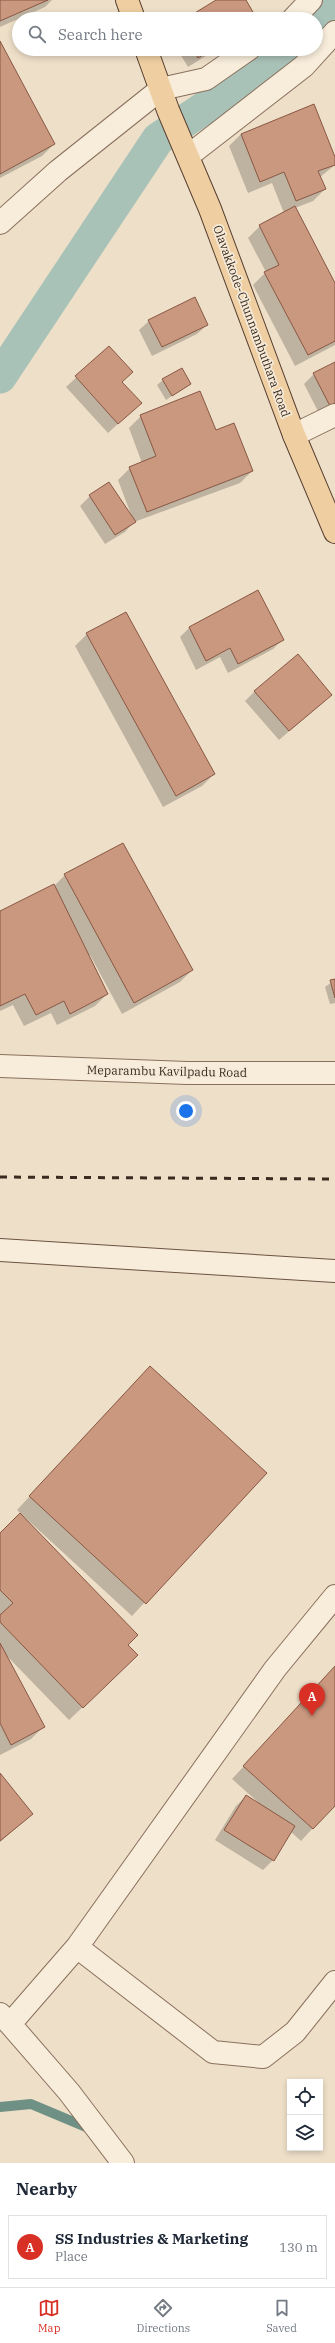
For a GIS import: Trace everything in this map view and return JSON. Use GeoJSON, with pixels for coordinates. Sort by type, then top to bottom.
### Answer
{"type":"FeatureCollection","features":[{"type":"Feature","properties":{"kind":"main road"},"geometry":{"type":"LineString","coordinates":[[126,0],[131,12]]}},
{"type":"Feature","properties":{"kind":"main road","name":"Olavakkode-Chunnambuthara Road"},"geometry":{"type":"LineString","coordinates":[[149,56],[168,110],[210,209],[294,435],[335,532]]}},
{"type":"Feature","properties":{"kind":"street"},"geometry":{"type":"LineString","coordinates":[[300,12],[311,0]]}},
{"type":"Feature","properties":{"kind":"street"},"geometry":{"type":"LineString","coordinates":[[323,45],[335,32]]}},
{"type":"Feature","properties":{"kind":"street"},"geometry":{"type":"LineString","coordinates":[[0,223],[58,171],[161,89],[206,79],[239,56]]}},
{"type":"Feature","properties":{"kind":"street"},"geometry":{"type":"LineString","coordinates":[[185,149],[304,66],[313,56]]}},
{"type":"Feature","properties":{"kind":"street"},"geometry":{"type":"LineString","coordinates":[[294,435],[335,415]]}},
{"type":"Feature","properties":{"kind":"street","name":"Meparambu Kavilpadu Road"},"geometry":{"type":"LineString","coordinates":[[0,1066],[187,1072],[335,1073]]}},
{"type":"Feature","properties":{"kind":"street"},"geometry":{"type":"LineString","coordinates":[[0,1250],[335,1271]]}},
{"type":"Feature","properties":{"kind":"street"},"geometry":{"type":"LineString","coordinates":[[123,2163],[69,2092],[5,2019],[77,1947],[274,1670],[335,1596]]}},
{"type":"Feature","properties":{"kind":"street"},"geometry":{"type":"LineString","coordinates":[[77,1947],[213,2052],[263,2057],[295,2032],[335,1982]]}},
{"type":"Feature","properties":{"kind":"building"},"geometry":{"type":"Polygon","coordinates":[[[0,0],[48,0],[21,12],[12,12],[12,16],[0,21],[0,0]]]}},
{"type":"Feature","properties":{"kind":"building"},"geometry":{"type":"Polygon","coordinates":[[[216,0],[246,0],[253,12],[196,12],[216,0]]]}},
{"type":"Feature","properties":{"kind":"building"},"geometry":{"type":"Polygon","coordinates":[[[0,41],[55,144],[0,174],[0,41]]]}},
{"type":"Feature","properties":{"kind":"building"},"geometry":{"type":"Polygon","coordinates":[[[314,104],[335,157],[335,165],[318,171],[326,189],[296,201],[284,172],[260,182],[241,134],[314,104]]]}},
{"type":"Feature","properties":{"kind":"building"},"geometry":{"type":"Polygon","coordinates":[[[295,206],[335,283],[335,341],[308,355],[264,272],[279,265],[259,225],[295,206]]]}},
{"type":"Feature","properties":{"kind":"building"},"geometry":{"type":"Polygon","coordinates":[[[195,297],[208,325],[162,347],[148,320],[195,297]]]}},
{"type":"Feature","properties":{"kind":"building"},"geometry":{"type":"Polygon","coordinates":[[[109,346],[133,372],[122,382],[142,403],[118,424],[75,376],[109,346]]]}},
{"type":"Feature","properties":{"kind":"building"},"geometry":{"type":"Polygon","coordinates":[[[335,362],[335,403],[330,406],[313,373],[335,362]]]}},
{"type":"Feature","properties":{"kind":"building"},"geometry":{"type":"Polygon","coordinates":[[[182,368],[191,384],[172,396],[162,379],[182,368]]]}},
{"type":"Feature","properties":{"kind":"building"},"geometry":{"type":"Polygon","coordinates":[[[200,391],[216,430],[234,423],[253,471],[147,512],[129,467],[156,456],[140,415],[200,391]]]}},
{"type":"Feature","properties":{"kind":"building"},"geometry":{"type":"Polygon","coordinates":[[[109,482],[136,522],[115,535],[89,495],[109,482]]]}},
{"type":"Feature","properties":{"kind":"building"},"geometry":{"type":"Polygon","coordinates":[[[258,590],[284,640],[238,664],[230,648],[206,661],[189,627],[258,590]]]}},
{"type":"Feature","properties":{"kind":"building"},"geometry":{"type":"Polygon","coordinates":[[[126,612],[215,774],[176,796],[86,633],[126,612]]]}},
{"type":"Feature","properties":{"kind":"building"},"geometry":{"type":"Polygon","coordinates":[[[298,654],[332,695],[289,731],[254,691],[298,654]]]}},
{"type":"Feature","properties":{"kind":"building"},"geometry":{"type":"Polygon","coordinates":[[[123,843],[193,970],[134,1003],[64,874],[123,843]]]}},
{"type":"Feature","properties":{"kind":"building"},"geometry":{"type":"Polygon","coordinates":[[[54,884],[108,994],[70,1014],[64,1001],[36,1015],[25,994],[0,1006],[0,911],[54,884]]]}},
{"type":"Feature","properties":{"kind":"building"},"geometry":{"type":"Polygon","coordinates":[[[335,979],[335,998],[330,980],[335,979]]]}},
{"type":"Feature","properties":{"kind":"building"},"geometry":{"type":"Polygon","coordinates":[[[150,1366],[267,1473],[146,1604],[29,1496],[150,1366]]]}},
{"type":"Feature","properties":{"kind":"building"},"geometry":{"type":"Polygon","coordinates":[[[20,1513],[138,1635],[128,1645],[138,1655],[83,1708],[0,1622],[0,1615],[13,1603],[0,1590],[0,1533],[20,1513]]]}},
{"type":"Feature","properties":{"kind":"building"},"geometry":{"type":"Polygon","coordinates":[[[0,1643],[45,1727],[11,1745],[0,1723],[0,1643]]]}},
{"type":"Feature","properties":{"kind":"building"},"geometry":{"type":"Polygon","coordinates":[[[335,1666],[335,1806],[313,1829],[243,1766],[335,1666]]]}},
{"type":"Feature","properties":{"kind":"building"},"geometry":{"type":"Polygon","coordinates":[[[0,1773],[33,1814],[0,1841],[0,1773]]]}},
{"type":"Feature","properties":{"kind":"building"},"geometry":{"type":"Polygon","coordinates":[[[246,1795],[295,1826],[274,1861],[224,1830],[246,1795]]]}},
{"type":"Feature","properties":{"kind":"waterway"},"geometry":{"type":"LineString","coordinates":[[323,18],[335,6]]}},
{"type":"Feature","properties":{"kind":"waterway"},"geometry":{"type":"LineString","coordinates":[[0,377],[158,139],[225,94],[275,56]]}},
{"type":"Feature","properties":{"kind":"waterway"},"geometry":{"type":"LineString","coordinates":[[0,2107],[31,2104],[93,2130]]}},
{"type":"Feature","properties":{"kind":"railway"},"geometry":{"type":"LineString","coordinates":[[0,1177],[335,1179]]}},
{"type":"Feature","properties":{"kind":"place","name":"SS Industries & Marketing"},"geometry":{"type":"Point","coordinates":[312,1716]}}]}
